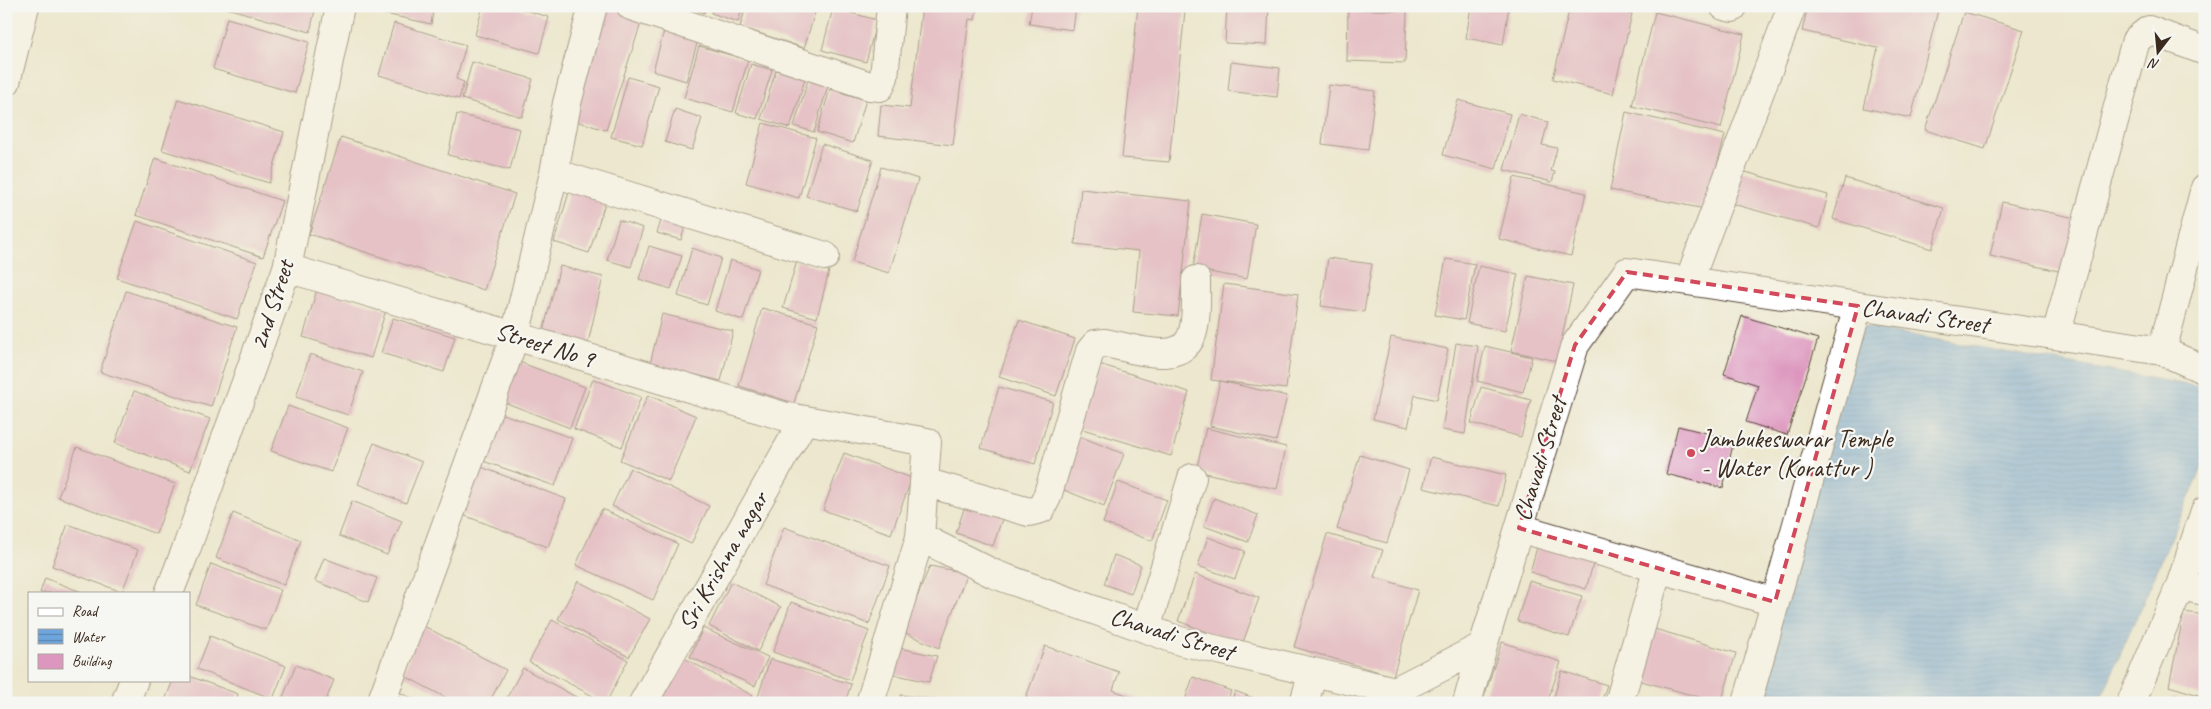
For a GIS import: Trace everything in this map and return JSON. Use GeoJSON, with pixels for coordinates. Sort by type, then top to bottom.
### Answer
{"type":"FeatureCollection","features":[{"type":"Feature","properties":{"kind":"street"},"geometry":{"type":"LineString","coordinates":[[6,82],[25,6]]}},
{"type":"Feature","properties":{"kind":"street","name":"2nd Street"},"geometry":{"type":"LineString","coordinates":[[169,592],[188,548],[287,268],[340,6]]}},
{"type":"Feature","properties":{"kind":"street"},"geometry":{"type":"LineString","coordinates":[[380,703],[515,336],[554,173],[567,103],[593,6]]}},
{"type":"Feature","properties":{"kind":"street"},"geometry":{"type":"LineString","coordinates":[[631,6],[870,86],[880,86],[884,77],[891,6]]}},
{"type":"Feature","properties":{"kind":"street"},"geometry":{"type":"LineString","coordinates":[[1689,281],[1792,6]]}},
{"type":"Feature","properties":{"kind":"street"},"geometry":{"type":"LineString","coordinates":[[2056,335],[2136,40],[2149,30],[2205,51]]}},
{"type":"Feature","properties":{"kind":"street"},"geometry":{"type":"LineString","coordinates":[[554,173],[825,256]]}},
{"type":"Feature","properties":{"kind":"street"},"geometry":{"type":"LineString","coordinates":[[2162,350],[2205,188]]}},
{"type":"Feature","properties":{"kind":"street","name":"Street No 9"},"geometry":{"type":"LineString","coordinates":[[287,268],[783,416],[927,442],[924,482]]}},
{"type":"Feature","properties":{"kind":"street","name":"Chavadi Street"},"geometry":{"type":"LineString","coordinates":[[920,537],[994,574],[1180,641],[1395,691],[1483,646],[1575,344],[1626,272],[2162,350],[2205,370]]}},
{"type":"Feature","properties":{"kind":"street"},"geometry":{"type":"LineString","coordinates":[[870,703],[920,537],[924,482],[1029,512],[1041,509],[1047,497],[1090,351],[1096,344],[1105,342],[1166,354],[1178,351],[1189,344],[1194,327],[1196,280]]}},
{"type":"Feature","properties":{"kind":"street"},"geometry":{"type":"LineString","coordinates":[[1747,703],[1858,306]]}},
{"type":"Feature","properties":{"kind":"street","name":"Sri Krishna nagar"},"geometry":{"type":"LineString","coordinates":[[643,703],[804,420]]}},
{"type":"Feature","properties":{"kind":"street"},"geometry":{"type":"LineString","coordinates":[[1146,629],[1192,478]]}},
{"type":"Feature","properties":{"kind":"street"},"geometry":{"type":"LineString","coordinates":[[2131,703],[2192,589],[2205,511]]}},
{"type":"Feature","properties":{"kind":"street"},"geometry":{"type":"LineString","coordinates":[[1519,528],[1775,602]]}},
{"type":"Feature","properties":{"kind":"street"},"geometry":{"type":"LineString","coordinates":[[1619,703],[1658,568]]}},
{"type":"Feature","properties":{"kind":"street"},"geometry":{"type":"LineString","coordinates":[[1467,703],[1483,646]]}},
{"type":"Feature","properties":{"kind":"street"},"geometry":{"type":"LineString","coordinates":[[1304,703],[1313,672]]}},
{"type":"Feature","properties":{"kind":"street"},"geometry":{"type":"LineString","coordinates":[[125,703],[133,682]]}},
{"type":"Feature","properties":{"kind":"highlighted area"},"geometry":{"type":"Polygon","coordinates":[[[1627,272],[1858,306],[1775,602],[1519,528],[1575,345],[1627,272]]]}},
{"type":"Feature","properties":{"kind":"water"},"geometry":{"type":"Polygon","coordinates":[[[1856,325],[2205,388],[2205,461],[2099,703],[1802,703],[1746,686],[1856,325]]]}},
{"type":"Feature","properties":{"kind":"building"},"geometry":{"type":"Polygon","coordinates":[[[220,6],[316,6],[310,32],[220,6]]]}},
{"type":"Feature","properties":{"kind":"building"},"geometry":{"type":"Polygon","coordinates":[[[377,6],[434,6],[431,24],[376,12],[377,6]]]}},
{"type":"Feature","properties":{"kind":"building"},"geometry":{"type":"Polygon","coordinates":[[[483,6],[510,6],[549,17],[539,53],[475,35],[483,6]]]}},
{"type":"Feature","properties":{"kind":"building"},"geometry":{"type":"Polygon","coordinates":[[[606,6],[643,17],[606,130],[569,119],[606,6]]]}},
{"type":"Feature","properties":{"kind":"building"},"geometry":{"type":"Polygon","coordinates":[[[684,6],[706,6],[704,13],[684,6]]]}},
{"type":"Feature","properties":{"kind":"building"},"geometry":{"type":"Polygon","coordinates":[[[713,6],[743,6],[738,22],[711,13],[713,6]]]}},
{"type":"Feature","properties":{"kind":"building"},"geometry":{"type":"Polygon","coordinates":[[[746,6],[817,6],[804,48],[740,27],[746,6]]]}},
{"type":"Feature","properties":{"kind":"building"},"geometry":{"type":"Polygon","coordinates":[[[922,6],[977,6],[975,20],[969,19],[953,145],[878,136],[881,105],[910,108],[922,6]]]}},
{"type":"Feature","properties":{"kind":"building"},"geometry":{"type":"Polygon","coordinates":[[[1032,6],[1076,6],[1073,30],[1029,24],[1032,6]]]}},
{"type":"Feature","properties":{"kind":"building"},"geometry":{"type":"Polygon","coordinates":[[[1138,6],[1185,11],[1169,162],[1122,158],[1138,6]]]}},
{"type":"Feature","properties":{"kind":"building"},"geometry":{"type":"Polygon","coordinates":[[[1227,6],[1269,6],[1267,45],[1225,43],[1227,6]]]}},
{"type":"Feature","properties":{"kind":"building"},"geometry":{"type":"Polygon","coordinates":[[[1471,6],[1509,6],[1503,45],[1466,38],[1471,6]]]}},
{"type":"Feature","properties":{"kind":"building"},"geometry":{"type":"Polygon","coordinates":[[[1570,6],[1598,6],[1632,14],[1613,94],[1553,79],[1570,6]]]}},
{"type":"Feature","properties":{"kind":"building"},"geometry":{"type":"Polygon","coordinates":[[[1808,6],[1939,6],[1911,118],[1864,108],[1878,48],[1802,31],[1808,6]]]}},
{"type":"Feature","properties":{"kind":"building"},"geometry":{"type":"Polygon","coordinates":[[[833,8],[877,20],[866,62],[822,50],[833,8]]]}},
{"type":"Feature","properties":{"kind":"building"},"geometry":{"type":"Polygon","coordinates":[[[1348,9],[1407,11],[1405,63],[1347,61],[1348,9]]]}},
{"type":"Feature","properties":{"kind":"building"},"geometry":{"type":"Polygon","coordinates":[[[1655,12],[1744,34],[1721,128],[1632,106],[1655,12]]]}},
{"type":"Feature","properties":{"kind":"building"},"geometry":{"type":"Polygon","coordinates":[[[1964,12],[2024,30],[1985,149],[1925,130],[1964,12]]]}},
{"type":"Feature","properties":{"kind":"building"},"geometry":{"type":"Polygon","coordinates":[[[227,18],[309,42],[295,93],[213,69],[227,18]]]}},
{"type":"Feature","properties":{"kind":"building"},"geometry":{"type":"Polygon","coordinates":[[[394,23],[466,45],[456,79],[464,82],[459,99],[379,75],[394,23]]]}},
{"type":"Feature","properties":{"kind":"building"},"geometry":{"type":"Polygon","coordinates":[[[665,27],[699,37],[686,81],[653,71],[665,27]]]}},
{"type":"Feature","properties":{"kind":"building"},"geometry":{"type":"Polygon","coordinates":[[[699,46],[748,60],[733,112],[684,98],[699,46]]]}},
{"type":"Feature","properties":{"kind":"building"},"geometry":{"type":"Polygon","coordinates":[[[472,62],[533,79],[522,117],[462,99],[472,62]]]}},
{"type":"Feature","properties":{"kind":"building"},"geometry":{"type":"Polygon","coordinates":[[[1231,62],[1280,68],[1277,97],[1228,91],[1231,62]]]}},
{"type":"Feature","properties":{"kind":"building"},"geometry":{"type":"Polygon","coordinates":[[[751,64],[772,70],[757,119],[736,113],[751,64]]]}},
{"type":"Feature","properties":{"kind":"building"},"geometry":{"type":"Polygon","coordinates":[[[777,67],[806,76],[790,128],[761,119],[777,67]]]}},
{"type":"Feature","properties":{"kind":"building"},"geometry":{"type":"Polygon","coordinates":[[[628,77],[659,86],[642,145],[611,137],[628,77]]]}},
{"type":"Feature","properties":{"kind":"building"},"geometry":{"type":"Polygon","coordinates":[[[808,80],[828,86],[814,132],[794,126],[808,80]]]}},
{"type":"Feature","properties":{"kind":"building"},"geometry":{"type":"Polygon","coordinates":[[[1329,85],[1375,91],[1368,150],[1322,144],[1329,85]]]}},
{"type":"Feature","properties":{"kind":"building"},"geometry":{"type":"Polygon","coordinates":[[[830,89],[866,100],[853,143],[817,132],[830,89]]]}},
{"type":"Feature","properties":{"kind":"building"},"geometry":{"type":"Polygon","coordinates":[[[178,99],[284,132],[269,183],[162,150],[178,99]]]}},
{"type":"Feature","properties":{"kind":"building"},"geometry":{"type":"Polygon","coordinates":[[[1458,100],[1510,114],[1496,169],[1443,155],[1458,100]]]}},
{"type":"Feature","properties":{"kind":"building"},"geometry":{"type":"Polygon","coordinates":[[[675,109],[702,118],[692,150],[665,142],[675,109]]]}},
{"type":"Feature","properties":{"kind":"building"},"geometry":{"type":"Polygon","coordinates":[[[1626,112],[1725,135],[1705,209],[1610,190],[1626,112]]]}},
{"type":"Feature","properties":{"kind":"building"},"geometry":{"type":"Polygon","coordinates":[[[457,114],[520,129],[510,170],[448,155],[457,114]]]}},
{"type":"Feature","properties":{"kind":"building"},"geometry":{"type":"Polygon","coordinates":[[[1519,114],[1548,122],[1542,145],[1557,148],[1551,171],[1555,172],[1552,182],[1504,170],[1519,114]]]}},
{"type":"Feature","properties":{"kind":"building"},"geometry":{"type":"Polygon","coordinates":[[[763,123],[816,138],[799,198],[746,183],[763,123]]]}},
{"type":"Feature","properties":{"kind":"building"},"geometry":{"type":"Polygon","coordinates":[[[341,137],[515,194],[484,290],[309,234],[341,137]]]}},
{"type":"Feature","properties":{"kind":"building"},"geometry":{"type":"Polygon","coordinates":[[[822,144],[873,160],[857,211],[806,196],[822,144]]]}},
{"type":"Feature","properties":{"kind":"building"},"geometry":{"type":"Polygon","coordinates":[[[155,158],[282,201],[263,257],[136,215],[155,158]]]}},
{"type":"Feature","properties":{"kind":"building"},"geometry":{"type":"Polygon","coordinates":[[[881,167],[918,179],[889,273],[852,262],[881,167]]]}},
{"type":"Feature","properties":{"kind":"building"},"geometry":{"type":"Polygon","coordinates":[[[1742,171],[1828,195],[1819,228],[1733,204],[1742,171]]]}},
{"type":"Feature","properties":{"kind":"building"},"geometry":{"type":"Polygon","coordinates":[[[1514,177],[1586,193],[1571,256],[1499,239],[1514,177]]]}},
{"type":"Feature","properties":{"kind":"building"},"geometry":{"type":"Polygon","coordinates":[[[1845,178],[1944,208],[1932,249],[1833,219],[1845,178]]]}},
{"type":"Feature","properties":{"kind":"building"},"geometry":{"type":"Polygon","coordinates":[[[570,189],[606,200],[589,253],[554,242],[570,189]]]}},
{"type":"Feature","properties":{"kind":"building"},"geometry":{"type":"Polygon","coordinates":[[[1081,189],[1191,201],[1178,316],[1133,312],[1139,251],[1075,244],[1081,189]]]}},
{"type":"Feature","properties":{"kind":"building"},"geometry":{"type":"Polygon","coordinates":[[[2002,202],[2075,218],[2063,272],[1990,256],[2002,202]]]}},
{"type":"Feature","properties":{"kind":"building"},"geometry":{"type":"Polygon","coordinates":[[[663,214],[687,221],[681,240],[657,233],[663,214]]]}},
{"type":"Feature","properties":{"kind":"building"},"geometry":{"type":"Polygon","coordinates":[[[1202,214],[1256,224],[1247,279],[1193,269],[1202,214]]]}},
{"type":"Feature","properties":{"kind":"building"},"geometry":{"type":"Polygon","coordinates":[[[619,220],[643,228],[631,267],[607,260],[619,220]]]}},
{"type":"Feature","properties":{"kind":"building"},"geometry":{"type":"Polygon","coordinates":[[[137,221],[257,262],[237,319],[117,278],[137,221]]]}},
{"type":"Feature","properties":{"kind":"building"},"geometry":{"type":"Polygon","coordinates":[[[649,246],[682,256],[671,289],[639,279],[649,246]]]}},
{"type":"Feature","properties":{"kind":"building"},"geometry":{"type":"Polygon","coordinates":[[[692,248],[721,258],[707,305],[678,296],[692,248]]]}},
{"type":"Feature","properties":{"kind":"building"},"geometry":{"type":"Polygon","coordinates":[[[1328,258],[1372,264],[1364,312],[1321,306],[1328,258]]]}},
{"type":"Feature","properties":{"kind":"building"},"geometry":{"type":"Polygon","coordinates":[[[1446,259],[1475,264],[1464,320],[1435,315],[1446,259]]]}},
{"type":"Feature","properties":{"kind":"building"},"geometry":{"type":"Polygon","coordinates":[[[730,260],[758,269],[743,320],[715,311],[730,260]]]}},
{"type":"Feature","properties":{"kind":"building"},"geometry":{"type":"Polygon","coordinates":[[[797,261],[829,271],[817,318],[783,308],[797,261]]]}},
{"type":"Feature","properties":{"kind":"building"},"geometry":{"type":"Polygon","coordinates":[[[560,266],[603,277],[588,343],[543,332],[560,266]]]}},
{"type":"Feature","properties":{"kind":"building"},"geometry":{"type":"Polygon","coordinates":[[[1479,266],[1518,274],[1505,331],[1467,323],[1479,266]]]}},
{"type":"Feature","properties":{"kind":"building"},"geometry":{"type":"Polygon","coordinates":[[[1528,276],[1573,285],[1557,361],[1511,351],[1528,276]]]}},
{"type":"Feature","properties":{"kind":"building"},"geometry":{"type":"Polygon","coordinates":[[[1224,284],[1298,294],[1286,389],[1211,380],[1224,284]]]}},
{"type":"Feature","properties":{"kind":"building"},"geometry":{"type":"Polygon","coordinates":[[[317,289],[386,310],[371,358],[303,337],[317,289]]]}},
{"type":"Feature","properties":{"kind":"building"},"geometry":{"type":"Polygon","coordinates":[[[126,291],[237,327],[211,407],[100,372],[126,291]]]}},
{"type":"Feature","properties":{"kind":"building"},"geometry":{"type":"Polygon","coordinates":[[[762,308],[818,324],[794,403],[739,386],[762,308]]]}},
{"type":"Feature","properties":{"kind":"building"},"geometry":{"type":"Polygon","coordinates":[[[662,314],[733,331],[721,381],[650,364],[662,314]]]}},
{"type":"Feature","properties":{"kind":"building"},"geometry":{"type":"Polygon","coordinates":[[[1742,316],[1818,339],[1787,435],[1746,422],[1758,385],[1724,374],[1742,316]]]}},
{"type":"Feature","properties":{"kind":"building"},"geometry":{"type":"Polygon","coordinates":[[[393,318],[455,337],[444,372],[381,353],[393,318]]]}},
{"type":"Feature","properties":{"kind":"building"},"geometry":{"type":"Polygon","coordinates":[[[1019,320],[1075,339],[1056,396],[999,377],[1019,320]]]}},
{"type":"Feature","properties":{"kind":"building"},"geometry":{"type":"Polygon","coordinates":[[[1391,337],[1448,349],[1437,400],[1415,395],[1408,427],[1373,419],[1391,337]]]}},
{"type":"Feature","properties":{"kind":"building"},"geometry":{"type":"Polygon","coordinates":[[[1456,343],[1478,346],[1465,434],[1442,430],[1456,343]]]}},
{"type":"Feature","properties":{"kind":"building"},"geometry":{"type":"Polygon","coordinates":[[[1485,346],[1532,357],[1523,392],[1477,381],[1485,346]]]}},
{"type":"Feature","properties":{"kind":"building"},"geometry":{"type":"Polygon","coordinates":[[[310,354],[363,372],[348,415],[296,397],[310,354]]]}},
{"type":"Feature","properties":{"kind":"building"},"geometry":{"type":"Polygon","coordinates":[[[514,360],[585,387],[570,428],[499,400],[514,360]]]}},
{"type":"Feature","properties":{"kind":"building"},"geometry":{"type":"Polygon","coordinates":[[[1099,364],[1189,392],[1171,456],[1076,427],[1099,364]]]}},
{"type":"Feature","properties":{"kind":"building"},"geometry":{"type":"Polygon","coordinates":[[[593,379],[641,397],[622,447],[574,429],[593,379]]]}},
{"type":"Feature","properties":{"kind":"building"},"geometry":{"type":"Polygon","coordinates":[[[1220,381],[1287,396],[1276,441],[1210,426],[1220,381]]]}},
{"type":"Feature","properties":{"kind":"building"},"geometry":{"type":"Polygon","coordinates":[[[999,387],[1053,402],[1035,464],[981,448],[999,387]]]}},
{"type":"Feature","properties":{"kind":"building"},"geometry":{"type":"Polygon","coordinates":[[[1481,387],[1531,400],[1521,437],[1471,423],[1481,387]]]}},
{"type":"Feature","properties":{"kind":"building"},"geometry":{"type":"Polygon","coordinates":[[[134,391],[210,419],[190,471],[115,443],[134,391]]]}},
{"type":"Feature","properties":{"kind":"building"},"geometry":{"type":"Polygon","coordinates":[[[648,395],[696,416],[669,481],[620,460],[648,395]]]}},
{"type":"Feature","properties":{"kind":"building"},"geometry":{"type":"Polygon","coordinates":[[[288,406],[348,428],[331,472],[271,451],[288,406]]]}},
{"type":"Feature","properties":{"kind":"building"},"geometry":{"type":"Polygon","coordinates":[[[497,412],[572,438],[555,486],[480,460],[497,412]]]}},
{"type":"Feature","properties":{"kind":"building"},"geometry":{"type":"Polygon","coordinates":[[[1678,426],[1734,440],[1723,488],[1666,474],[1678,426]]]}},
{"type":"Feature","properties":{"kind":"building"},"geometry":{"type":"Polygon","coordinates":[[[1206,428],[1286,447],[1277,489],[1196,471],[1206,428]]]}},
{"type":"Feature","properties":{"kind":"building"},"geometry":{"type":"Polygon","coordinates":[[[1079,436],[1124,454],[1104,506],[1059,488],[1079,436]]]}},
{"type":"Feature","properties":{"kind":"building"},"geometry":{"type":"Polygon","coordinates":[[[374,443],[422,462],[406,503],[358,484],[374,443]]]}},
{"type":"Feature","properties":{"kind":"building"},"geometry":{"type":"Polygon","coordinates":[[[77,447],[175,484],[156,534],[58,497],[77,447]]]}},
{"type":"Feature","properties":{"kind":"building"},"geometry":{"type":"Polygon","coordinates":[[[844,453],[912,478],[891,534],[823,510],[844,453]]]}},
{"type":"Feature","properties":{"kind":"building"},"geometry":{"type":"Polygon","coordinates":[[[1360,455],[1409,470],[1387,543],[1337,529],[1360,455]]]}},
{"type":"Feature","properties":{"kind":"building"},"geometry":{"type":"Polygon","coordinates":[[[1431,457],[1506,475],[1499,506],[1423,488],[1431,457]]]}},
{"type":"Feature","properties":{"kind":"building"},"geometry":{"type":"Polygon","coordinates":[[[473,464],[566,499],[548,547],[455,512],[473,464]]]}},
{"type":"Feature","properties":{"kind":"building"},"geometry":{"type":"Polygon","coordinates":[[[630,468],[709,506],[691,544],[612,506],[630,468]]]}},
{"type":"Feature","properties":{"kind":"building"},"geometry":{"type":"Polygon","coordinates":[[[1118,482],[1167,500],[1152,541],[1103,523],[1118,482]]]}},
{"type":"Feature","properties":{"kind":"building"},"geometry":{"type":"Polygon","coordinates":[[[1214,498],[1258,515],[1248,542],[1204,526],[1214,498]]]}},
{"type":"Feature","properties":{"kind":"building"},"geometry":{"type":"Polygon","coordinates":[[[352,501],[402,521],[387,555],[339,536],[352,501]]]}},
{"type":"Feature","properties":{"kind":"building"},"geometry":{"type":"Polygon","coordinates":[[[966,503],[1003,516],[993,546],[956,533],[966,503]]]}},
{"type":"Feature","properties":{"kind":"building"},"geometry":{"type":"Polygon","coordinates":[[[602,509],[678,544],[653,600],[576,565],[602,509]]]}},
{"type":"Feature","properties":{"kind":"building"},"geometry":{"type":"Polygon","coordinates":[[[233,513],[301,540],[284,585],[216,558],[233,513]]]}},
{"type":"Feature","properties":{"kind":"building"},"geometry":{"type":"Polygon","coordinates":[[[68,524],[138,550],[122,592],[52,566],[68,524]]]}},
{"type":"Feature","properties":{"kind":"building"},"geometry":{"type":"Polygon","coordinates":[[[784,527],[890,566],[869,624],[763,585],[784,527]]]}},
{"type":"Feature","properties":{"kind":"building"},"geometry":{"type":"Polygon","coordinates":[[[1327,534],[1383,550],[1374,577],[1418,590],[1393,676],[1294,647],[1327,534]]]}},
{"type":"Feature","properties":{"kind":"building"},"geometry":{"type":"Polygon","coordinates":[[[1208,537],[1245,551],[1235,579],[1198,566],[1208,537]]]}},
{"type":"Feature","properties":{"kind":"building"},"geometry":{"type":"Polygon","coordinates":[[[1539,540],[1595,557],[1586,589],[1530,572],[1539,540]]]}},
{"type":"Feature","properties":{"kind":"building"},"geometry":{"type":"Polygon","coordinates":[[[1114,555],[1141,565],[1131,594],[1104,584],[1114,555]]]}},
{"type":"Feature","properties":{"kind":"building"},"geometry":{"type":"Polygon","coordinates":[[[324,558],[377,578],[368,602],[315,581],[324,558]]]}},
{"type":"Feature","properties":{"kind":"building"},"geometry":{"type":"Polygon","coordinates":[[[211,564],[281,590],[266,630],[196,605],[211,564]]]}},
{"type":"Feature","properties":{"kind":"building"},"geometry":{"type":"Polygon","coordinates":[[[930,566],[967,573],[939,648],[903,632],[930,566]]]}},
{"type":"Feature","properties":{"kind":"building"},"geometry":{"type":"Polygon","coordinates":[[[1195,574],[1259,598],[1242,645],[1178,621],[1195,574]]]}},
{"type":"Feature","properties":{"kind":"building"},"geometry":{"type":"Polygon","coordinates":[[[45,578],[81,592],[40,592],[45,578]]]}},
{"type":"Feature","properties":{"kind":"building"},"geometry":{"type":"Polygon","coordinates":[[[578,581],[650,619],[629,657],[558,619],[578,581]]]}},
{"type":"Feature","properties":{"kind":"building"},"geometry":{"type":"Polygon","coordinates":[[[1529,581],[1582,596],[1569,637],[1517,621],[1529,581]]]}},
{"type":"Feature","properties":{"kind":"building"},"geometry":{"type":"Polygon","coordinates":[[[731,582],[781,607],[758,651],[709,626],[731,582]]]}},
{"type":"Feature","properties":{"kind":"building"},"geometry":{"type":"Polygon","coordinates":[[[791,602],[869,631],[850,680],[773,652],[791,602]]]}},
{"type":"Feature","properties":{"kind":"building"},"geometry":{"type":"Polygon","coordinates":[[[2184,612],[2205,615],[2205,697],[2169,686],[2184,612]]]}},
{"type":"Feature","properties":{"kind":"building"},"geometry":{"type":"Polygon","coordinates":[[[552,620],[628,660],[606,703],[529,662],[552,620]]]}},
{"type":"Feature","properties":{"kind":"building"},"geometry":{"type":"Polygon","coordinates":[[[422,625],[506,670],[489,703],[456,703],[403,675],[422,625]]]}},
{"type":"Feature","properties":{"kind":"building"},"geometry":{"type":"Polygon","coordinates":[[[1648,627],[1736,653],[1721,703],[1634,679],[1648,627]]]}},
{"type":"Feature","properties":{"kind":"building"},"geometry":{"type":"Polygon","coordinates":[[[703,628],[768,657],[755,686],[690,657],[703,628]]]}},
{"type":"Feature","properties":{"kind":"building"},"geometry":{"type":"Polygon","coordinates":[[[210,636],[286,666],[273,699],[197,669],[210,636]]]}},
{"type":"Feature","properties":{"kind":"building"},"geometry":{"type":"Polygon","coordinates":[[[1502,642],[1561,662],[1547,703],[1482,703],[1502,642]]]}},
{"type":"Feature","properties":{"kind":"building"},"geometry":{"type":"Polygon","coordinates":[[[1045,646],[1119,672],[1113,690],[1148,703],[1024,703],[1045,646]]]}},
{"type":"Feature","properties":{"kind":"building"},"geometry":{"type":"Polygon","coordinates":[[[899,648],[937,656],[929,682],[892,674],[899,648]]]}},
{"type":"Feature","properties":{"kind":"building"},"geometry":{"type":"Polygon","coordinates":[[[679,655],[753,696],[749,703],[663,703],[656,699],[679,655]]]}},
{"type":"Feature","properties":{"kind":"building"},"geometry":{"type":"Polygon","coordinates":[[[770,659],[851,684],[845,703],[756,703],[770,659]]]}},
{"type":"Feature","properties":{"kind":"building"},"geometry":{"type":"Polygon","coordinates":[[[296,665],[334,680],[325,703],[281,702],[296,665]]]}},
{"type":"Feature","properties":{"kind":"building"},"geometry":{"type":"Polygon","coordinates":[[[523,668],[587,703],[504,703],[523,668]]]}},
{"type":"Feature","properties":{"kind":"building"},"geometry":{"type":"Polygon","coordinates":[[[1562,671],[1607,685],[1601,703],[1552,703],[1562,671]]]}},
{"type":"Feature","properties":{"kind":"building"},"geometry":{"type":"Polygon","coordinates":[[[190,676],[238,694],[235,703],[164,703],[172,682],[190,682],[190,676]]]}},
{"type":"Feature","properties":{"kind":"building"},"geometry":{"type":"Polygon","coordinates":[[[1193,677],[1231,691],[1227,703],[1184,703],[1193,677]]]}},
{"type":"Feature","properties":{"kind":"building"},"geometry":{"type":"Polygon","coordinates":[[[396,691],[423,703],[392,703],[396,691]]]}},
{"type":"Feature","properties":{"kind":"building"},"geometry":{"type":"Polygon","coordinates":[[[1235,691],[1266,703],[1231,703],[1235,691]]]}},
{"type":"Feature","properties":{"kind":"building"},"geometry":{"type":"Polygon","coordinates":[[[901,695],[954,702],[954,703],[900,703],[901,695]]]}},
{"type":"Feature","properties":{"kind":"building"},"geometry":{"type":"Polygon","coordinates":[[[2173,697],[2188,702],[2188,703],[2171,703],[2173,697]]]}},
{"type":"Feature","properties":{"kind":"place","name":"Jambukeswarar Temple - Water (Korattur )"},"geometry":{"type":"Point","coordinates":[1691,453]}}]}
